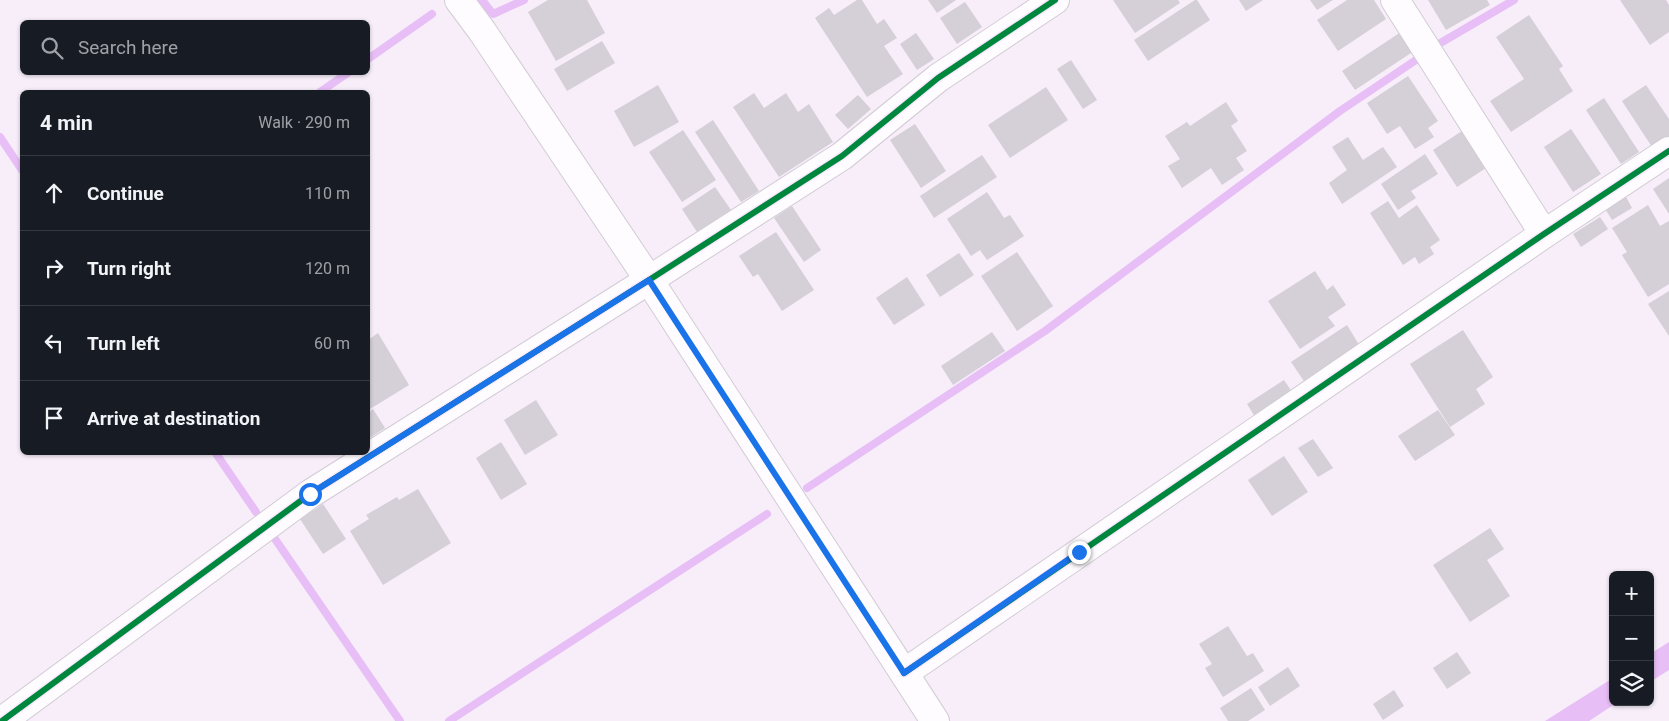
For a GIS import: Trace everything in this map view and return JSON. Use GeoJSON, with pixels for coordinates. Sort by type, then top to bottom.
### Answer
{"type":"FeatureCollection","features":[{"type":"Feature","properties":{"kind":"street"},"geometry":{"type":"LineString","coordinates":[[459,0],[488,39],[649,280],[935,721]]}},
{"type":"Feature","properties":{"kind":"street"},"geometry":{"type":"LineString","coordinates":[[2,721],[310,494],[842,156],[1024,9],[1055,0]]}},
{"type":"Feature","properties":{"kind":"street"},"geometry":{"type":"LineString","coordinates":[[1394,0],[1544,234]]}},
{"type":"Feature","properties":{"kind":"street"},"geometry":{"type":"LineString","coordinates":[[904,673],[1544,234],[1669,151]]}},
{"type":"Feature","properties":{"kind":"shaded area"},"geometry":{"type":"Polygon","coordinates":[[[1669,642],[1669,670],[1654,679],[1654,661],[1654,651],[1669,642]]]}},
{"type":"Feature","properties":{"kind":"shaded area"},"geometry":{"type":"Polygon","coordinates":[[[1609,681],[1609,706],[1612,706],[1589,721],[1545,721],[1609,681]]]}},
{"type":"Feature","properties":{"kind":"building"},"geometry":{"type":"Polygon","coordinates":[[[548,0],[587,0],[605,33],[556,61],[528,12],[548,0]]]}},
{"type":"Feature","properties":{"kind":"building"},"geometry":{"type":"Polygon","coordinates":[[[857,0],[862,0],[877,24],[884,19],[897,38],[884,46],[903,74],[867,97],[815,18],[829,8],[834,15],[857,0]]]}},
{"type":"Feature","properties":{"kind":"building"},"geometry":{"type":"Polygon","coordinates":[[[928,0],[956,0],[937,13],[928,0]]]}},
{"type":"Feature","properties":{"kind":"building"},"geometry":{"type":"Polygon","coordinates":[[[1113,0],[1178,0],[1180,3],[1135,33],[1113,0]]]}},
{"type":"Feature","properties":{"kind":"building"},"geometry":{"type":"Polygon","coordinates":[[[1197,0],[1210,20],[1148,61],[1134,40],[1197,0]]]}},
{"type":"Feature","properties":{"kind":"building"},"geometry":{"type":"Polygon","coordinates":[[[1239,0],[1263,0],[1246,11],[1239,0]]]}},
{"type":"Feature","properties":{"kind":"building"},"geometry":{"type":"Polygon","coordinates":[[[1310,0],[1333,0],[1317,10],[1310,0]]]}},
{"type":"Feature","properties":{"kind":"building"},"geometry":{"type":"Polygon","coordinates":[[[1347,0],[1374,0],[1386,19],[1338,51],[1317,20],[1347,0]]]}},
{"type":"Feature","properties":{"kind":"building"},"geometry":{"type":"Polygon","coordinates":[[[1428,0],[1487,0],[1490,5],[1446,30],[1428,0]]]}},
{"type":"Feature","properties":{"kind":"building"},"geometry":{"type":"Polygon","coordinates":[[[1620,0],[1666,0],[1669,5],[1669,32],[1650,45],[1620,0]]]}},
{"type":"Feature","properties":{"kind":"building"},"geometry":{"type":"Polygon","coordinates":[[[965,2],[982,27],[957,44],[940,18],[965,2]]]}},
{"type":"Feature","properties":{"kind":"building"},"geometry":{"type":"Polygon","coordinates":[[[1529,15],[1563,66],[1559,69],[1573,91],[1511,132],[1490,101],[1524,79],[1496,37],[1529,15]]]}},
{"type":"Feature","properties":{"kind":"building"},"geometry":{"type":"Polygon","coordinates":[[[1401,32],[1414,51],[1355,90],[1342,71],[1401,32]]]}},
{"type":"Feature","properties":{"kind":"building"},"geometry":{"type":"Polygon","coordinates":[[[916,33],[934,59],[917,70],[900,44],[916,33]]]}},
{"type":"Feature","properties":{"kind":"building"},"geometry":{"type":"Polygon","coordinates":[[[602,41],[615,63],[567,91],[554,69],[602,41]]]}},
{"type":"Feature","properties":{"kind":"building"},"geometry":{"type":"Polygon","coordinates":[[[1071,60],[1097,100],[1083,109],[1057,69],[1071,60]]]}},
{"type":"Feature","properties":{"kind":"building"},"geometry":{"type":"Polygon","coordinates":[[[1408,76],[1438,121],[1428,128],[1434,137],[1415,149],[1400,126],[1387,134],[1367,103],[1408,76]]]}},
{"type":"Feature","properties":{"kind":"building"},"geometry":{"type":"Polygon","coordinates":[[[658,85],[679,122],[634,147],[614,111],[658,85]]]}},
{"type":"Feature","properties":{"kind":"building"},"geometry":{"type":"Polygon","coordinates":[[[1646,85],[1669,119],[1669,136],[1652,147],[1622,101],[1646,85]]]}},
{"type":"Feature","properties":{"kind":"building"},"geometry":{"type":"Polygon","coordinates":[[[1046,87],[1068,120],[1010,158],[988,125],[1046,87]]]}},
{"type":"Feature","properties":{"kind":"building"},"geometry":{"type":"Polygon","coordinates":[[[754,93],[764,108],[786,93],[798,112],[809,104],[833,142],[779,177],[733,107],[754,93]]]}},
{"type":"Feature","properties":{"kind":"building"},"geometry":{"type":"Polygon","coordinates":[[[858,95],[871,109],[848,129],[835,115],[858,95]]]}},
{"type":"Feature","properties":{"kind":"building"},"geometry":{"type":"Polygon","coordinates":[[[1604,98],[1639,152],[1621,164],[1586,110],[1604,98]]]}},
{"type":"Feature","properties":{"kind":"building"},"geometry":{"type":"Polygon","coordinates":[[[1226,102],[1238,121],[1231,126],[1247,151],[1236,158],[1244,170],[1222,185],[1211,168],[1182,188],[1168,166],[1180,159],[1165,136],[1187,122],[1190,126],[1226,102]]]}},
{"type":"Feature","properties":{"kind":"building"},"geometry":{"type":"Polygon","coordinates":[[[713,120],[759,191],[741,202],[695,132],[713,120]]]}},
{"type":"Feature","properties":{"kind":"building"},"geometry":{"type":"Polygon","coordinates":[[[915,124],[946,171],[921,188],[890,140],[915,124]]]}},
{"type":"Feature","properties":{"kind":"building"},"geometry":{"type":"Polygon","coordinates":[[[1465,129],[1489,166],[1457,187],[1433,150],[1465,129]]]}},
{"type":"Feature","properties":{"kind":"building"},"geometry":{"type":"Polygon","coordinates":[[[1571,129],[1601,174],[1573,192],[1544,147],[1571,129]]]}},
{"type":"Feature","properties":{"kind":"building"},"geometry":{"type":"Polygon","coordinates":[[[683,130],[716,180],[682,202],[649,152],[683,130]]]}},
{"type":"Feature","properties":{"kind":"building"},"geometry":{"type":"Polygon","coordinates":[[[1348,137],[1363,160],[1383,147],[1397,167],[1342,204],[1329,183],[1347,170],[1332,147],[1348,137]]]}},
{"type":"Feature","properties":{"kind":"building"},"geometry":{"type":"Polygon","coordinates":[[[1425,154],[1438,174],[1411,191],[1416,198],[1398,210],[1381,184],[1425,154]]]}},
{"type":"Feature","properties":{"kind":"building"},"geometry":{"type":"Polygon","coordinates":[[[982,155],[997,177],[934,218],[920,196],[982,155]]]}},
{"type":"Feature","properties":{"kind":"building"},"geometry":{"type":"Polygon","coordinates":[[[1669,178],[1669,214],[1653,189],[1669,178]]]}},
{"type":"Feature","properties":{"kind":"building"},"geometry":{"type":"Polygon","coordinates":[[[715,187],[731,210],[697,232],[682,209],[715,187]]]}},
{"type":"Feature","properties":{"kind":"building"},"geometry":{"type":"Polygon","coordinates":[[[987,192],[1004,218],[1010,215],[1024,236],[987,260],[980,250],[971,256],[947,219],[987,192]]]}},
{"type":"Feature","properties":{"kind":"building"},"geometry":{"type":"Polygon","coordinates":[[[1625,195],[1632,208],[1612,220],[1604,207],[1625,195]]]}},
{"type":"Feature","properties":{"kind":"building"},"geometry":{"type":"Polygon","coordinates":[[[1388,201],[1399,218],[1417,205],[1440,240],[1430,247],[1434,254],[1419,264],[1415,257],[1403,265],[1370,213],[1388,201]]]}},
{"type":"Feature","properties":{"kind":"building"},"geometry":{"type":"Polygon","coordinates":[[[1648,205],[1660,226],[1669,221],[1669,284],[1648,297],[1622,255],[1627,252],[1612,228],[1648,205]]]}},
{"type":"Feature","properties":{"kind":"building"},"geometry":{"type":"Polygon","coordinates":[[[792,206],[821,250],[804,262],[774,218],[792,206]]]}},
{"type":"Feature","properties":{"kind":"building"},"geometry":{"type":"Polygon","coordinates":[[[1600,217],[1608,229],[1581,247],[1573,234],[1600,217]]]}},
{"type":"Feature","properties":{"kind":"building"},"geometry":{"type":"Polygon","coordinates":[[[776,232],[814,290],[782,311],[758,274],[753,277],[739,256],[776,232]]]}},
{"type":"Feature","properties":{"kind":"building"},"geometry":{"type":"Polygon","coordinates":[[[1017,252],[1053,306],[1017,331],[981,276],[1017,252]]]}},
{"type":"Feature","properties":{"kind":"building"},"geometry":{"type":"Polygon","coordinates":[[[959,253],[974,275],[940,297],[926,275],[959,253]]]}},
{"type":"Feature","properties":{"kind":"building"},"geometry":{"type":"Polygon","coordinates":[[[1315,271],[1327,290],[1333,285],[1346,305],[1328,317],[1335,326],[1300,349],[1268,301],[1315,271]]]}},
{"type":"Feature","properties":{"kind":"building"},"geometry":{"type":"Polygon","coordinates":[[[907,277],[925,305],[894,325],[876,298],[907,277]]]}},
{"type":"Feature","properties":{"kind":"building"},"geometry":{"type":"Polygon","coordinates":[[[1669,291],[1669,336],[1648,304],[1669,291]]]}},
{"type":"Feature","properties":{"kind":"building"},"geometry":{"type":"Polygon","coordinates":[[[1347,325],[1361,348],[1306,384],[1291,362],[1347,325]]]}},
{"type":"Feature","properties":{"kind":"building"},"geometry":{"type":"Polygon","coordinates":[[[1463,330],[1493,377],[1476,389],[1485,404],[1450,427],[1410,364],[1463,330]]]}},
{"type":"Feature","properties":{"kind":"building"},"geometry":{"type":"Polygon","coordinates":[[[992,332],[1005,351],[953,385],[941,366],[992,332]]]}},
{"type":"Feature","properties":{"kind":"building"},"geometry":{"type":"Polygon","coordinates":[[[378,333],[409,385],[370,409],[370,339],[378,333]]]}},
{"type":"Feature","properties":{"kind":"building"},"geometry":{"type":"Polygon","coordinates":[[[1284,380],[1294,395],[1257,420],[1247,404],[1284,380]]]}},
{"type":"Feature","properties":{"kind":"building"},"geometry":{"type":"Polygon","coordinates":[[[536,400],[558,435],[525,455],[504,420],[536,400]]]}},
{"type":"Feature","properties":{"kind":"building"},"geometry":{"type":"Polygon","coordinates":[[[373,409],[385,428],[370,438],[370,411],[373,409]]]}},
{"type":"Feature","properties":{"kind":"building"},"geometry":{"type":"Polygon","coordinates":[[[1438,410],[1455,435],[1415,461],[1398,436],[1438,410]]]}},
{"type":"Feature","properties":{"kind":"building"},"geometry":{"type":"Polygon","coordinates":[[[1313,439],[1333,468],[1318,477],[1298,448],[1313,439]]]}},
{"type":"Feature","properties":{"kind":"building"},"geometry":{"type":"Polygon","coordinates":[[[501,442],[527,484],[501,500],[476,458],[501,442]]]}},
{"type":"Feature","properties":{"kind":"building"},"geometry":{"type":"Polygon","coordinates":[[[1284,456],[1308,492],[1272,516],[1248,480],[1284,456]]]}},
{"type":"Feature","properties":{"kind":"building"},"geometry":{"type":"Polygon","coordinates":[[[418,489],[451,543],[383,585],[350,531],[369,519],[366,515],[397,497],[399,500],[418,489]]]}},
{"type":"Feature","properties":{"kind":"building"},"geometry":{"type":"Polygon","coordinates":[[[323,504],[346,539],[323,554],[300,519],[323,504]]]}},
{"type":"Feature","properties":{"kind":"building"},"geometry":{"type":"Polygon","coordinates":[[[1490,528],[1504,549],[1487,560],[1510,596],[1470,622],[1433,565],[1490,528]]]}},
{"type":"Feature","properties":{"kind":"building"},"geometry":{"type":"Polygon","coordinates":[[[1228,626],[1247,656],[1253,653],[1264,671],[1223,697],[1205,668],[1212,664],[1199,644],[1228,626]]]}},
{"type":"Feature","properties":{"kind":"building"},"geometry":{"type":"Polygon","coordinates":[[[1457,652],[1471,673],[1447,689],[1433,668],[1457,652]]]}},
{"type":"Feature","properties":{"kind":"building"},"geometry":{"type":"Polygon","coordinates":[[[1288,667],[1300,686],[1270,706],[1258,687],[1288,667]]]}},
{"type":"Feature","properties":{"kind":"building"},"geometry":{"type":"Polygon","coordinates":[[[1251,688],[1265,710],[1248,721],[1228,721],[1220,708],[1251,688]]]}},
{"type":"Feature","properties":{"kind":"building"},"geometry":{"type":"Polygon","coordinates":[[[1394,690],[1404,706],[1383,720],[1373,704],[1394,690]]]}},
{"type":"Feature","properties":{"kind":"waterway"},"geometry":{"type":"LineString","coordinates":[[482,0],[493,14],[524,0]]}},
{"type":"Feature","properties":{"kind":"waterway"},"geometry":{"type":"LineString","coordinates":[[1437,45],[1514,0]]}},
{"type":"Feature","properties":{"kind":"waterway"},"geometry":{"type":"LineString","coordinates":[[370,58],[432,14]]}},
{"type":"Feature","properties":{"kind":"waterway"},"geometry":{"type":"LineString","coordinates":[[807,488],[1045,331],[1340,111],[1416,60]]}},
{"type":"Feature","properties":{"kind":"waterway"},"geometry":{"type":"LineString","coordinates":[[323,90],[345,75]]}},
{"type":"Feature","properties":{"kind":"waterway"},"geometry":{"type":"LineString","coordinates":[[0,137],[20,167]]}},
{"type":"Feature","properties":{"kind":"waterway"},"geometry":{"type":"LineString","coordinates":[[217,455],[256,512]]}},
{"type":"Feature","properties":{"kind":"waterway"},"geometry":{"type":"LineString","coordinates":[[449,721],[767,514]]}},
{"type":"Feature","properties":{"kind":"waterway"},"geometry":{"type":"LineString","coordinates":[[273,536],[400,721]]}},
{"type":"Feature","properties":{"kind":"cycle path"},"geometry":{"type":"LineString","coordinates":[[2,721],[310,494],[842,156],[938,78],[1055,0]]}},
{"type":"Feature","properties":{"kind":"cycle path"},"geometry":{"type":"LineString","coordinates":[[904,673],[1544,234],[1669,151]]}},
{"type":"Feature","properties":{"kind":"route"},"geometry":{"type":"LineString","coordinates":[[310,494],[649,280],[904,673],[1079,552]]}}]}
